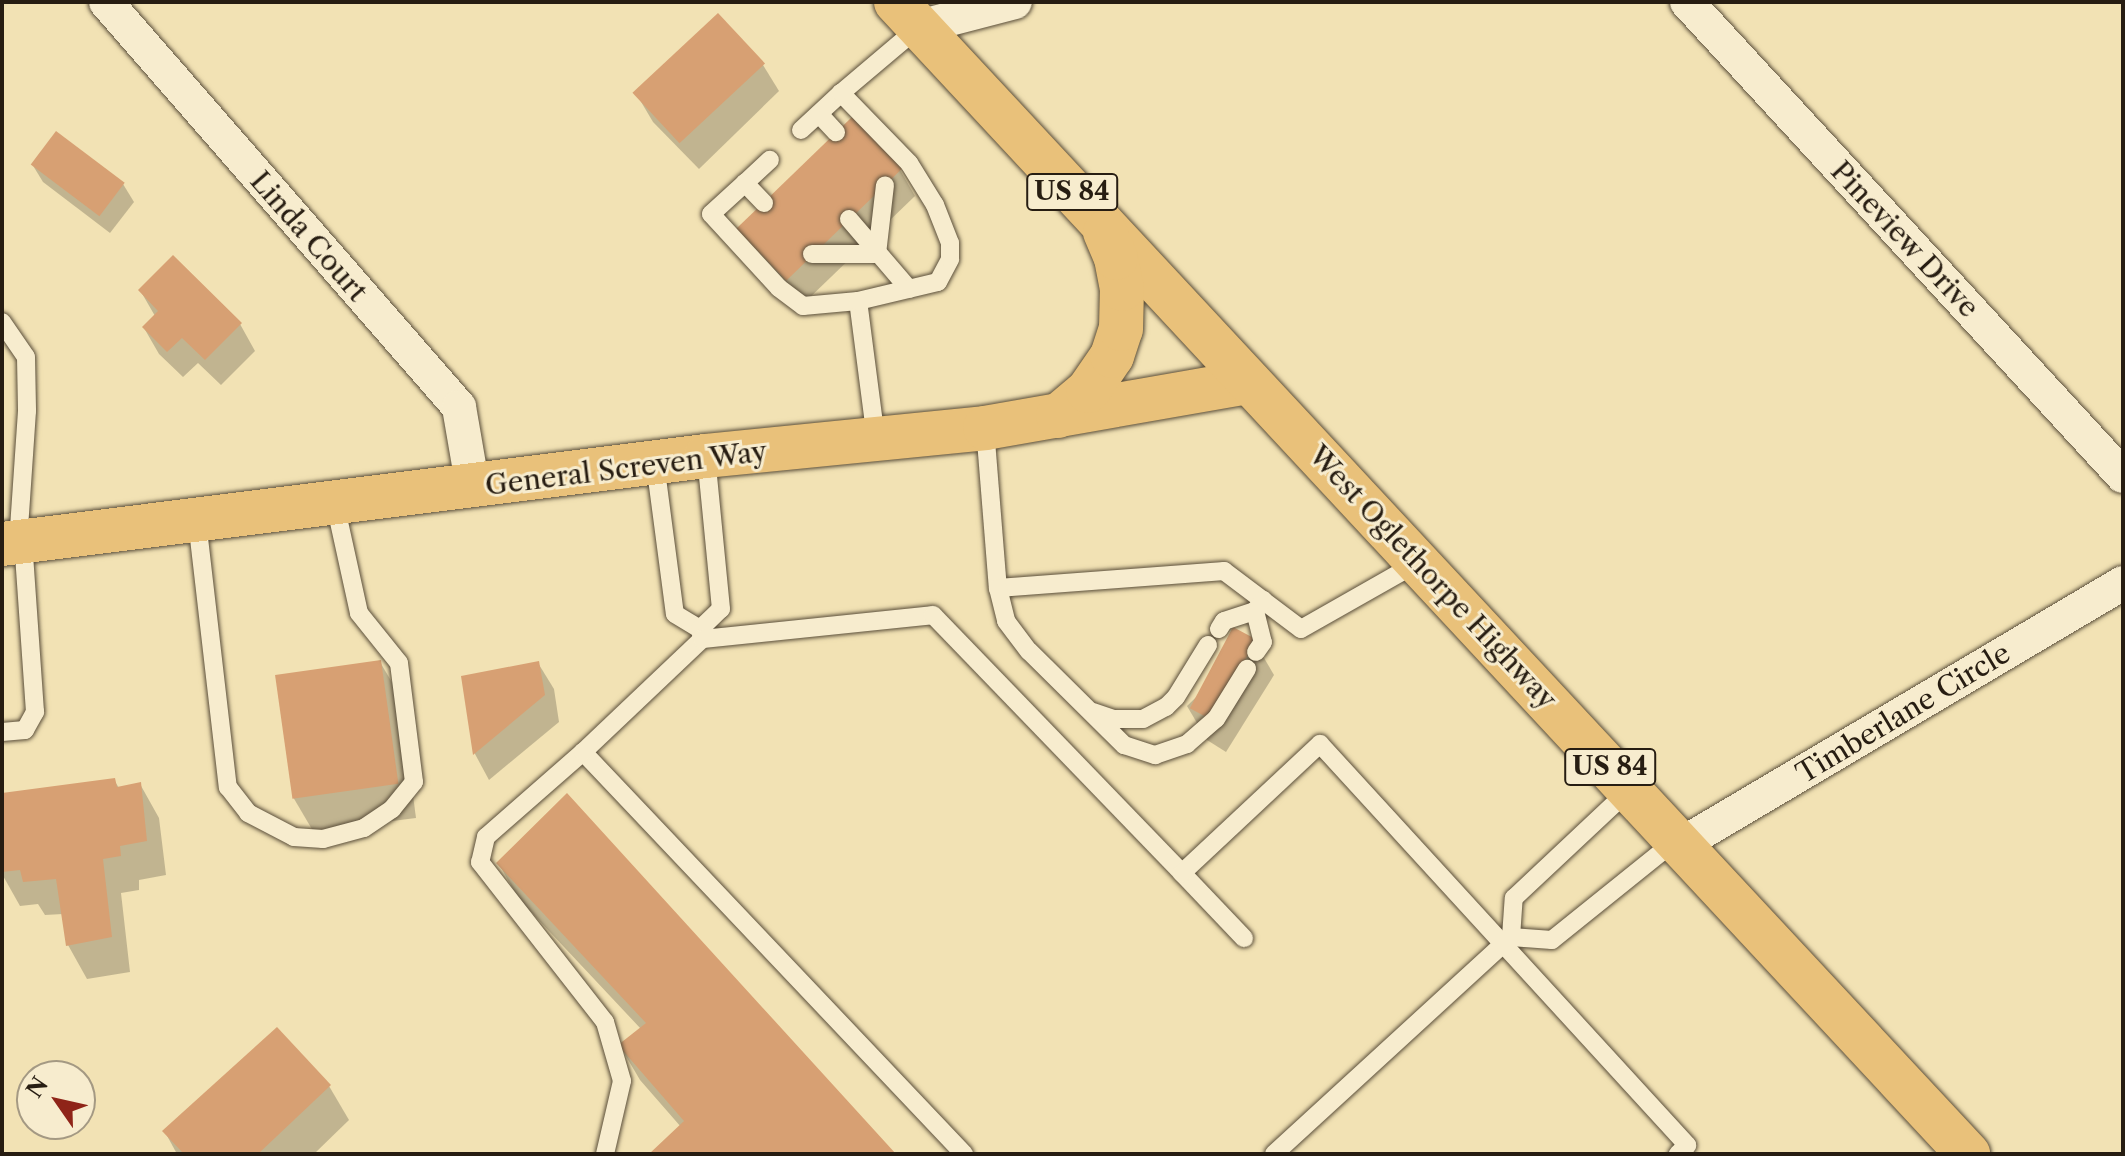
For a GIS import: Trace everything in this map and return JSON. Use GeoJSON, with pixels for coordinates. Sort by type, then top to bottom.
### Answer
{"type":"FeatureCollection","features":[{"type":"Feature","properties":{"kind":"main road","name":"West Oglethorpe Highway"},"geometry":{"type":"LineString","coordinates":[[908,14],[1968,1154]]}},
{"type":"Feature","properties":{"kind":"main road"},"geometry":{"type":"LineString","coordinates":[[1058,416],[1088,391],[1112,356],[1121,329],[1122,289],[1116,258],[1101,223]]}},
{"type":"Feature","properties":{"kind":"main road","name":"General Screven Way"},"geometry":{"type":"LineString","coordinates":[[14,543],[473,488],[706,456],[985,428],[1249,382]]}},
{"type":"Feature","properties":{"kind":"street","name":"Linda Court"},"geometry":{"type":"LineString","coordinates":[[106,2],[459,407],[473,488]]}},
{"type":"Feature","properties":{"kind":"street"},"geometry":{"type":"LineString","coordinates":[[908,14],[1015,2]]}},
{"type":"Feature","properties":{"kind":"street","name":"Pineview Drive"},"geometry":{"type":"LineString","coordinates":[[1687,2],[2123,476]]}},
{"type":"Feature","properties":{"kind":"street","name":"Timberlane Circle"},"geometry":{"type":"LineString","coordinates":[[1680,841],[2123,583]]}},
{"type":"Feature","properties":{"kind":"lane"},"geometry":{"type":"LineString","coordinates":[[801,130],[841,93],[908,14]]}},
{"type":"Feature","properties":{"kind":"lane"},"geometry":{"type":"LineString","coordinates":[[770,160],[711,214],[779,288],[803,306],[858,301],[938,282],[950,259],[950,243],[935,205],[909,163],[841,93]]}},
{"type":"Feature","properties":{"kind":"lane"},"geometry":{"type":"LineString","coordinates":[[819,114],[836,132]]}},
{"type":"Feature","properties":{"kind":"lane"},"geometry":{"type":"LineString","coordinates":[[745,183],[764,203]]}},
{"type":"Feature","properties":{"kind":"lane"},"geometry":{"type":"LineString","coordinates":[[877,254],[885,185]]}},
{"type":"Feature","properties":{"kind":"lane"},"geometry":{"type":"LineString","coordinates":[[849,219],[909,289]]}},
{"type":"Feature","properties":{"kind":"lane"},"geometry":{"type":"LineString","coordinates":[[812,254],[877,254]]}},
{"type":"Feature","properties":{"kind":"lane"},"geometry":{"type":"LineString","coordinates":[[858,301],[876,439]]}},
{"type":"Feature","properties":{"kind":"lane"},"geometry":{"type":"LineString","coordinates":[[2,322],[26,357],[27,411],[14,543],[35,712],[25,730],[2,732]]}},
{"type":"Feature","properties":{"kind":"lane"},"geometry":{"type":"LineString","coordinates":[[985,428],[998,588],[1006,621],[1029,651],[1124,745],[1155,755],[1187,744],[1216,719],[1263,642],[1259,606]]}},
{"type":"Feature","properties":{"kind":"lane"},"geometry":{"type":"LineString","coordinates":[[605,1154],[622,1081],[605,1022],[480,862],[486,837],[583,752],[701,634],[721,609],[706,456]]}},
{"type":"Feature","properties":{"kind":"lane"},"geometry":{"type":"LineString","coordinates":[[655,463],[675,614],[701,634],[933,615],[1244,938]]}},
{"type":"Feature","properties":{"kind":"lane"},"geometry":{"type":"LineString","coordinates":[[197,521],[228,787],[248,813],[294,837],[323,839],[364,828],[392,809],[414,782],[399,663],[359,613],[335,504]]}},
{"type":"Feature","properties":{"kind":"lane"},"geometry":{"type":"LineString","coordinates":[[998,588],[1224,571],[1259,606],[1301,629],[1419,562]]}},
{"type":"Feature","properties":{"kind":"lane"},"geometry":{"type":"LineString","coordinates":[[1219,629],[1224,621],[1259,606]]}},
{"type":"Feature","properties":{"kind":"lane"},"geometry":{"type":"LineString","coordinates":[[1090,712],[1113,719],[1143,719],[1166,707],[1176,697],[1208,645]]}},
{"type":"Feature","properties":{"kind":"lane"},"geometry":{"type":"LineString","coordinates":[[1182,873],[1320,744],[1508,940],[1687,1145],[1678,1154]]}},
{"type":"Feature","properties":{"kind":"lane"},"geometry":{"type":"LineString","coordinates":[[583,752],[964,1154]]}},
{"type":"Feature","properties":{"kind":"lane"},"geometry":{"type":"LineString","coordinates":[[1274,1154],[1508,940],[1514,898],[1630,789]]}},
{"type":"Feature","properties":{"kind":"lane"},"geometry":{"type":"LineString","coordinates":[[1508,940],[1552,940],[1680,841]]}},
{"type":"Feature","properties":{"kind":"building"},"geometry":{"type":"Polygon","coordinates":[[[718,13],[765,63],[679,143],[632,93],[718,13]]]}},
{"type":"Feature","properties":{"kind":"building"},"geometry":{"type":"Polygon","coordinates":[[[852,117],[902,169],[786,281],[736,229],[852,117]]]}},
{"type":"Feature","properties":{"kind":"building"},"geometry":{"type":"Polygon","coordinates":[[[56,131],[125,183],[99,216],[31,165],[56,131]]]}},
{"type":"Feature","properties":{"kind":"building"},"geometry":{"type":"Polygon","coordinates":[[[173,255],[242,323],[205,360],[182,338],[167,352],[142,327],[158,311],[138,290],[173,255]]]}},
{"type":"Feature","properties":{"kind":"building"},"geometry":{"type":"Polygon","coordinates":[[[1233,627],[1256,639],[1213,720],[1190,708],[1233,627]]]}},
{"type":"Feature","properties":{"kind":"building"},"geometry":{"type":"Polygon","coordinates":[[[381,660],[398,784],[292,799],[275,675],[381,660]]]}},
{"type":"Feature","properties":{"kind":"building"},"geometry":{"type":"Polygon","coordinates":[[[539,661],[545,695],[473,755],[461,676],[539,661]]]}},
{"type":"Feature","properties":{"kind":"building"},"geometry":{"type":"Polygon","coordinates":[[[115,778],[117,787],[141,782],[147,841],[120,846],[121,856],[103,859],[112,937],[66,946],[56,879],[23,882],[20,870],[2,872],[2,793],[115,778]]]}},
{"type":"Feature","properties":{"kind":"building"},"geometry":{"type":"Polygon","coordinates":[[[567,793],[896,1154],[649,1154],[684,1121],[618,1045],[646,1023],[496,863],[567,793]]]}},
{"type":"Feature","properties":{"kind":"building"},"geometry":{"type":"Polygon","coordinates":[[[277,1027],[331,1085],[258,1154],[184,1154],[162,1131],[277,1027]]]}}]}
